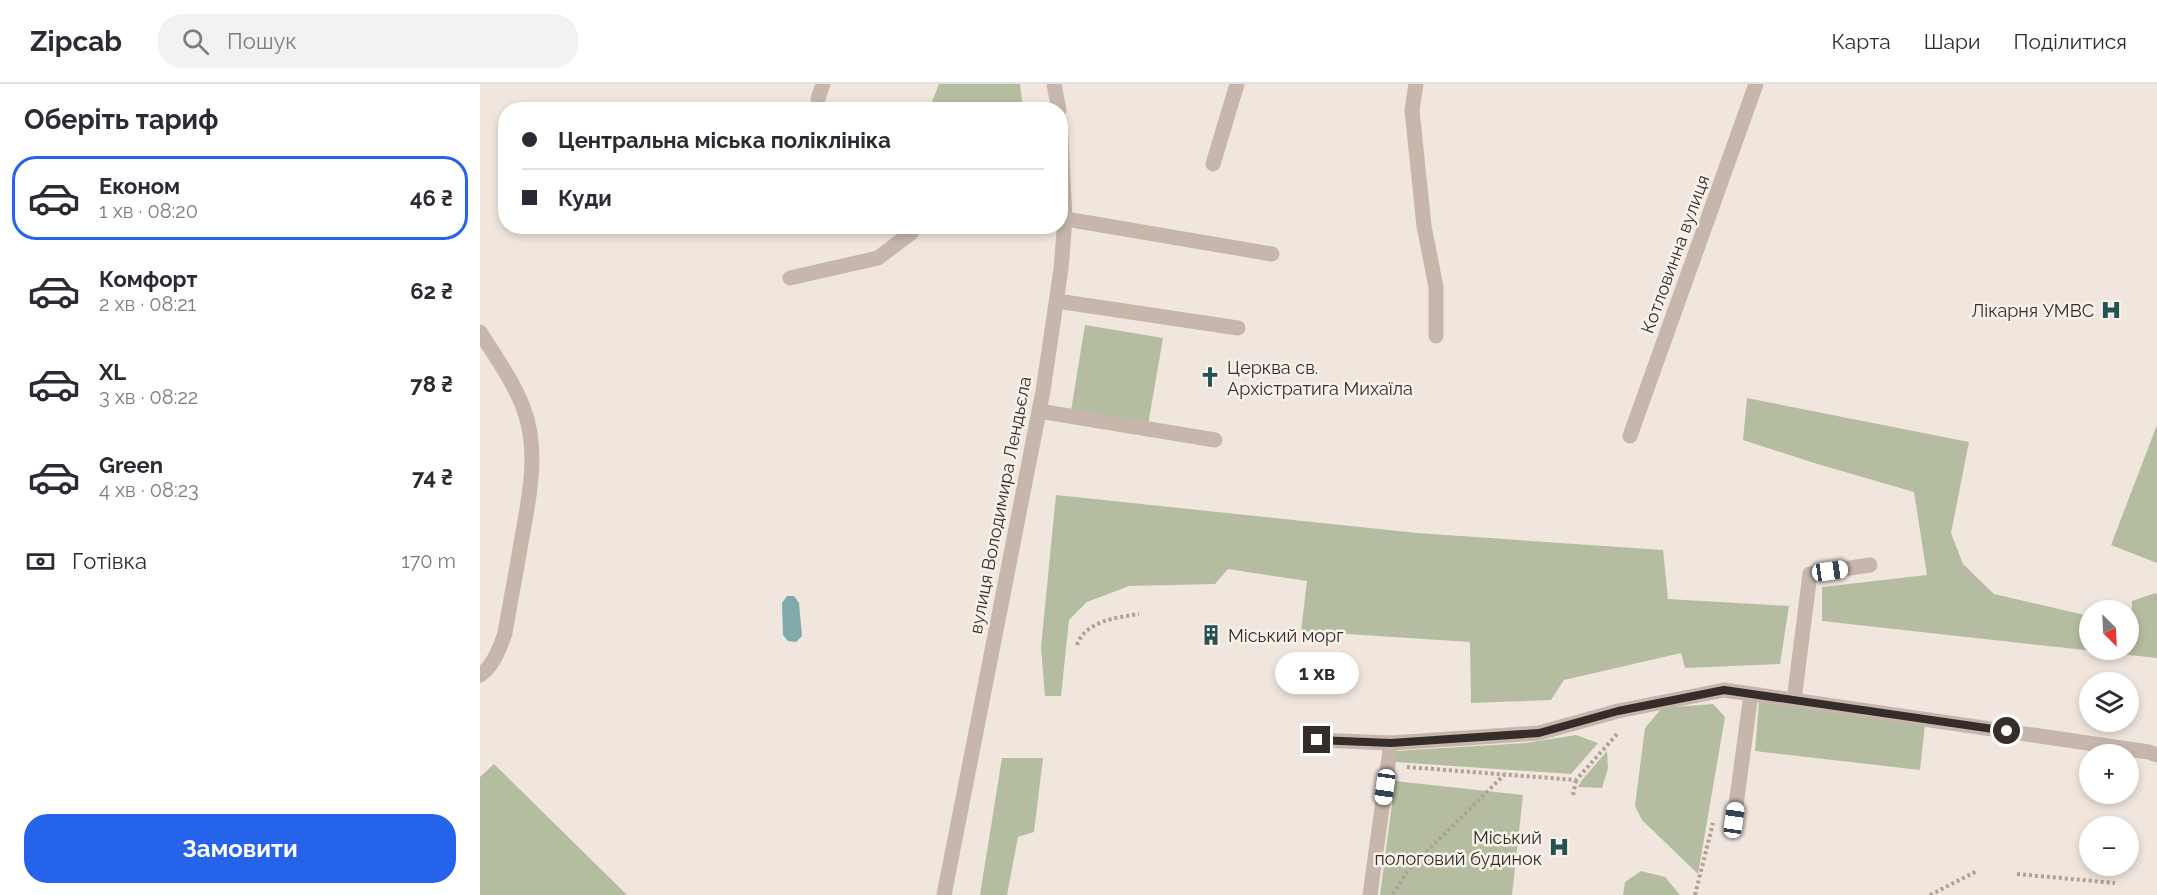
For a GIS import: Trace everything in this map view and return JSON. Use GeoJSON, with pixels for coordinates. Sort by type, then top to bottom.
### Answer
{"type":"FeatureCollection","features":[{"type":"Feature","properties":{"kind":"street"},"geometry":{"type":"LineString","coordinates":[[818,99],[823,84]]}},
{"type":"Feature","properties":{"kind":"street"},"geometry":{"type":"LineString","coordinates":[[1054,84],[1057,102]]}},
{"type":"Feature","properties":{"kind":"street"},"geometry":{"type":"LineString","coordinates":[[1213,164],[1237,84]]}},
{"type":"Feature","properties":{"kind":"street"},"geometry":{"type":"LineString","coordinates":[[1416,84],[1412,110],[1424,226],[1436,287],[1436,336]]}},
{"type":"Feature","properties":{"kind":"street","name":"Котловинна вулиця"},"geometry":{"type":"LineString","coordinates":[[1630,436],[1756,84]]}},
{"type":"Feature","properties":{"kind":"street"},"geometry":{"type":"LineString","coordinates":[[1068,219],[1272,254]]}},
{"type":"Feature","properties":{"kind":"street"},"geometry":{"type":"LineString","coordinates":[[790,278],[878,258],[910,234]]}},
{"type":"Feature","properties":{"kind":"street","name":"вулиця Володимира Лендьєла"},"geometry":{"type":"LineString","coordinates":[[944,895],[1040,411],[1057,301],[1062,234]]}},
{"type":"Feature","properties":{"kind":"street"},"geometry":{"type":"LineString","coordinates":[[1057,301],[1238,328]]}},
{"type":"Feature","properties":{"kind":"street"},"geometry":{"type":"LineString","coordinates":[[480,332],[524,408],[530,432],[532,461],[530,493],[505,633],[499,650],[485,672],[480,675]]}},
{"type":"Feature","properties":{"kind":"street"},"geometry":{"type":"LineString","coordinates":[[1040,411],[1215,440]]}},
{"type":"Feature","properties":{"kind":"street"},"geometry":{"type":"LineString","coordinates":[[1794,700],[1810,574],[1870,565]]}},
{"type":"Feature","properties":{"kind":"street"},"geometry":{"type":"LineString","coordinates":[[1317,740],[1391,743],[1539,733],[1618,711],[1724,690],[2157,755]]}},
{"type":"Feature","properties":{"kind":"street"},"geometry":{"type":"LineString","coordinates":[[1734,820],[1751,694]]}},
{"type":"Feature","properties":{"kind":"street"},"geometry":{"type":"LineString","coordinates":[[1370,895],[1391,743]]}},
{"type":"Feature","properties":{"kind":"path"},"geometry":{"type":"LineString","coordinates":[[1077,645],[1080,636],[1093,627],[1113,618],[1139,614]]}},
{"type":"Feature","properties":{"kind":"path"},"geometry":{"type":"LineString","coordinates":[[1573,795],[1576,780],[1620,730]]}},
{"type":"Feature","properties":{"kind":"path"},"geometry":{"type":"LineString","coordinates":[[1388,766],[1576,780]]}},
{"type":"Feature","properties":{"kind":"path"},"geometry":{"type":"LineString","coordinates":[[1392,895],[1408,870],[1504,774]]}},
{"type":"Feature","properties":{"kind":"path"},"geometry":{"type":"LineString","coordinates":[[1695,895],[1714,821],[1734,820]]}},
{"type":"Feature","properties":{"kind":"path"},"geometry":{"type":"LineString","coordinates":[[1930,895],[1977,871]]}},
{"type":"Feature","properties":{"kind":"path"},"geometry":{"type":"LineString","coordinates":[[2017,874],[2115,883]]}},
{"type":"Feature","properties":{"kind":"green space"},"geometry":{"type":"Polygon","coordinates":[[[939,84],[1020,84],[1022,102],[932,102],[939,84]]]}},
{"type":"Feature","properties":{"kind":"green space"},"geometry":{"type":"Polygon","coordinates":[[[1085,325],[1163,338],[1148,425],[1071,411],[1085,325]]]}},
{"type":"Feature","properties":{"kind":"green space"},"geometry":{"type":"Polygon","coordinates":[[[1747,398],[1969,442],[1951,533],[1963,564],[1994,594],[2079,614],[2079,649],[1822,621],[1822,587],[1927,575],[1914,492],[1743,440],[1747,398]]]}},
{"type":"Feature","properties":{"kind":"green space"},"geometry":{"type":"Polygon","coordinates":[[[2157,425],[2157,563],[2111,545],[2157,425]]]}},
{"type":"Feature","properties":{"kind":"green space"},"geometry":{"type":"Polygon","coordinates":[[[1056,495],[1417,533],[1663,550],[1668,599],[1789,606],[1780,664],[1685,668],[1681,653],[1564,680],[1551,700],[1471,703],[1470,642],[1301,631],[1307,581],[1228,569],[1215,584],[1129,586],[1087,602],[1069,620],[1061,696],[1045,696],[1041,647],[1056,495]]]}},
{"type":"Feature","properties":{"kind":"green space"},"geometry":{"type":"Polygon","coordinates":[[[2155,593],[2157,594],[2157,658],[2139,656],[2139,600],[2135,600],[2155,593]]]}},
{"type":"Feature","properties":{"kind":"green space"},"geometry":{"type":"Polygon","coordinates":[[[1759,702],[1925,725],[1920,770],[1755,751],[1759,702]]]}},
{"type":"Feature","properties":{"kind":"green space"},"geometry":{"type":"Polygon","coordinates":[[[1713,704],[1725,717],[1698,874],[1642,820],[1635,806],[1645,728],[1662,708],[1713,704]]]}},
{"type":"Feature","properties":{"kind":"green space"},"geometry":{"type":"Polygon","coordinates":[[[1576,735],[1598,743],[1571,774],[1396,762],[1395,751],[1526,743],[1576,735]]]}},
{"type":"Feature","properties":{"kind":"green space"},"geometry":{"type":"Polygon","coordinates":[[[1607,751],[1608,768],[1602,788],[1578,787],[1582,780],[1607,751]]]}},
{"type":"Feature","properties":{"kind":"green space"},"geometry":{"type":"Polygon","coordinates":[[[1002,758],[1043,758],[1034,832],[1018,837],[1007,895],[980,895],[1002,758]]]}},
{"type":"Feature","properties":{"kind":"green space"},"geometry":{"type":"Polygon","coordinates":[[[494,764],[627,895],[480,895],[480,777],[494,764]]]}},
{"type":"Feature","properties":{"kind":"green space"},"geometry":{"type":"Polygon","coordinates":[[[1395,781],[1523,795],[1512,895],[1380,895],[1395,781]]]}},
{"type":"Feature","properties":{"kind":"green space"},"geometry":{"type":"Polygon","coordinates":[[[1641,871],[1665,877],[1680,895],[1623,895],[1625,882],[1641,871]]]}},
{"type":"Feature","properties":{"kind":"water"},"geometry":{"type":"Polygon","coordinates":[[[787,596],[794,596],[799,603],[802,636],[796,642],[788,641],[783,635],[782,603],[787,596]]]}},
{"type":"Feature","properties":{"kind":"place","name":"Лікарня УМВС"},"geometry":{"type":"Point","coordinates":[2111,310]}},
{"type":"Feature","properties":{"kind":"place","name":"Церква св. Архістратига Михаїла"},"geometry":{"type":"Point","coordinates":[1210,377]}},
{"type":"Feature","properties":{"kind":"place","name":"Міський морг"},"geometry":{"type":"Point","coordinates":[1211,635]}},
{"type":"Feature","properties":{"kind":"place","name":"Міський пологовий будинок"},"geometry":{"type":"Point","coordinates":[1559,847]}},
{"type":"Feature","properties":{"kind":"route"},"geometry":{"type":"LineString","coordinates":[[1317,740],[1391,743],[1539,733],[1618,711],[1724,690],[2007,731]]}}]}
